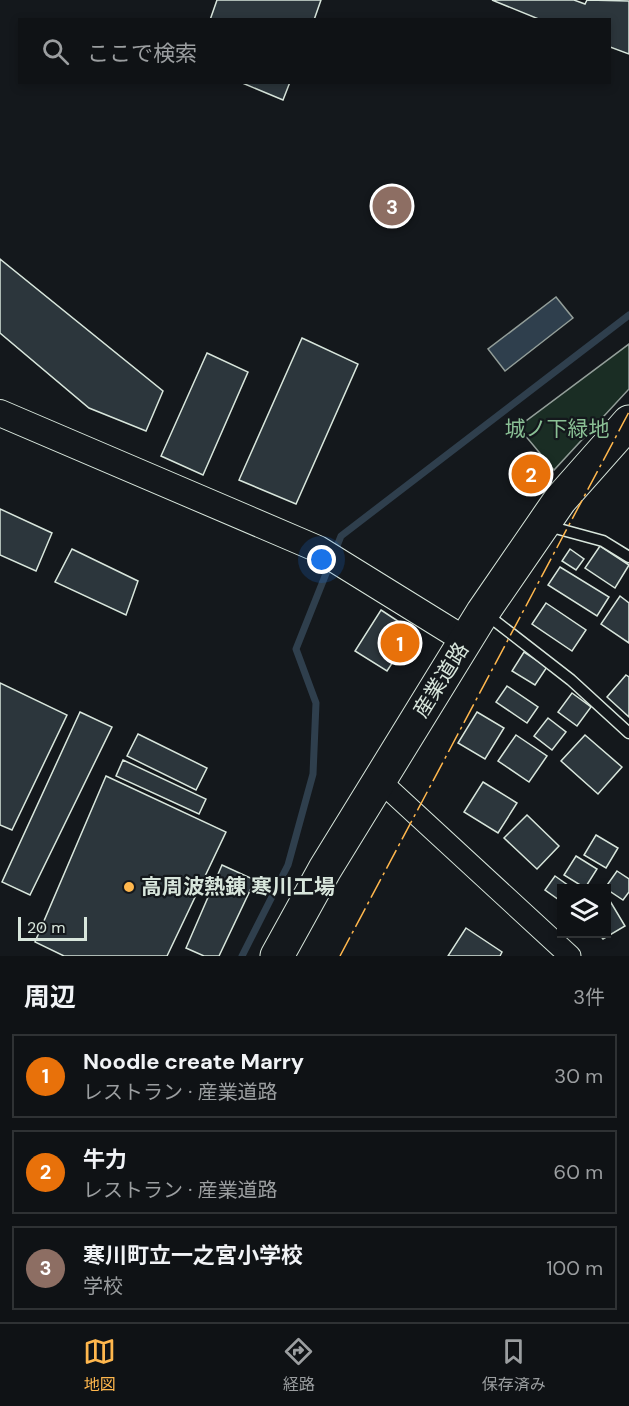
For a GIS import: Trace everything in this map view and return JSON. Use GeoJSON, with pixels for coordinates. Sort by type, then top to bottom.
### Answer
{"type":"FeatureCollection","features":[{"type":"Feature","properties":{"kind":"main road","name":"産業道路"},"geometry":{"type":"LineString","coordinates":[[277,956],[325,869],[483,612],[560,500],[629,422]]}},
{"type":"Feature","properties":{"kind":"street"},"geometry":{"type":"LineString","coordinates":[[0,413],[318,549],[343,562],[465,640]]}},
{"type":"Feature","properties":{"kind":"street"},"geometry":{"type":"LineString","coordinates":[[379,780],[570,956]]}},
{"type":"Feature","properties":{"kind":"lane"},"geometry":{"type":"LineString","coordinates":[[542,524],[603,541],[629,557]]}},
{"type":"Feature","properties":{"kind":"lane"},"geometry":{"type":"LineString","coordinates":[[483,612],[571,680],[629,733]]}},
{"type":"Feature","properties":{"kind":"green space","name":"城ノ下緑地"},"geometry":{"type":"Polygon","coordinates":[[[629,344],[629,389],[554,470],[518,427],[629,344]]]}},
{"type":"Feature","properties":{"kind":"water"},"geometry":{"type":"Polygon","coordinates":[[[556,297],[573,318],[505,371],[488,349],[556,297]]]}},
{"type":"Feature","properties":{"kind":"building"},"geometry":{"type":"Polygon","coordinates":[[[217,0],[321,0],[315,18],[211,18],[217,0]]]}},
{"type":"Feature","properties":{"kind":"building"},"geometry":{"type":"Polygon","coordinates":[[[492,0],[574,0],[585,4],[587,0],[629,1],[629,54],[611,47],[611,18],[536,18],[492,0]]]}},
{"type":"Feature","properties":{"kind":"building"},"geometry":{"type":"Polygon","coordinates":[[[245,84],[289,84],[283,100],[245,84]]]}},
{"type":"Feature","properties":{"kind":"building"},"geometry":{"type":"Polygon","coordinates":[[[0,259],[163,391],[146,431],[89,408],[0,333],[0,259]]]}},
{"type":"Feature","properties":{"kind":"building"},"geometry":{"type":"Polygon","coordinates":[[[302,338],[358,364],[296,504],[239,480],[302,338]]]}},
{"type":"Feature","properties":{"kind":"building"},"geometry":{"type":"Polygon","coordinates":[[[207,353],[248,372],[203,475],[161,456],[207,353]]]}},
{"type":"Feature","properties":{"kind":"building"},"geometry":{"type":"Polygon","coordinates":[[[0,509],[52,533],[36,571],[0,555],[0,509]]]}},
{"type":"Feature","properties":{"kind":"building"},"geometry":{"type":"Polygon","coordinates":[[[600,546],[629,565],[615,588],[585,568],[600,546]]]}},
{"type":"Feature","properties":{"kind":"building"},"geometry":{"type":"Polygon","coordinates":[[[72,549],[138,581],[126,615],[55,582],[72,549]]]}},
{"type":"Feature","properties":{"kind":"building"},"geometry":{"type":"Polygon","coordinates":[[[570,549],[584,559],[576,570],[562,561],[570,549]]]}},
{"type":"Feature","properties":{"kind":"building"},"geometry":{"type":"Polygon","coordinates":[[[560,567],[609,597],[597,616],[548,585],[560,567]]]}},
{"type":"Feature","properties":{"kind":"building"},"geometry":{"type":"Polygon","coordinates":[[[620,596],[629,603],[629,643],[601,624],[620,596]]]}},
{"type":"Feature","properties":{"kind":"building"},"geometry":{"type":"Polygon","coordinates":[[[546,603],[586,630],[572,651],[532,624],[546,603]]]}},
{"type":"Feature","properties":{"kind":"building"},"geometry":{"type":"Polygon","coordinates":[[[381,610],[413,631],[387,671],[355,651],[381,610]]]}},
{"type":"Feature","properties":{"kind":"building"},"geometry":{"type":"Polygon","coordinates":[[[524,652],[547,667],[535,685],[512,671],[524,652]]]}},
{"type":"Feature","properties":{"kind":"building"},"geometry":{"type":"Polygon","coordinates":[[[626,675],[629,677],[629,717],[607,697],[626,675]]]}},
{"type":"Feature","properties":{"kind":"building"},"geometry":{"type":"Polygon","coordinates":[[[0,683],[67,715],[12,830],[0,825],[0,683]]]}},
{"type":"Feature","properties":{"kind":"building"},"geometry":{"type":"Polygon","coordinates":[[[507,686],[538,707],[527,723],[496,702],[507,686]]]}},
{"type":"Feature","properties":{"kind":"building"},"geometry":{"type":"Polygon","coordinates":[[[572,693],[591,707],[577,726],[558,712],[572,693]]]}},
{"type":"Feature","properties":{"kind":"building"},"geometry":{"type":"Polygon","coordinates":[[[80,712],[112,727],[30,895],[2,882],[80,712]]]}},
{"type":"Feature","properties":{"kind":"building"},"geometry":{"type":"Polygon","coordinates":[[[477,712],[504,728],[485,759],[458,743],[477,712]]]}},
{"type":"Feature","properties":{"kind":"building"},"geometry":{"type":"Polygon","coordinates":[[[548,718],[566,732],[552,750],[534,736],[548,718]]]}},
{"type":"Feature","properties":{"kind":"building"},"geometry":{"type":"Polygon","coordinates":[[[138,734],[207,768],[196,790],[127,756],[138,734]]]}},
{"type":"Feature","properties":{"kind":"building"},"geometry":{"type":"Polygon","coordinates":[[[516,735],[547,756],[529,782],[498,761],[516,735]]]}},
{"type":"Feature","properties":{"kind":"building"},"geometry":{"type":"Polygon","coordinates":[[[585,735],[622,767],[598,794],[561,761],[585,735]]]}},
{"type":"Feature","properties":{"kind":"building"},"geometry":{"type":"Polygon","coordinates":[[[123,760],[206,799],[199,814],[116,776],[123,760]]]}},
{"type":"Feature","properties":{"kind":"building","name":"高周波熱錬 寒川工場"},"geometry":{"type":"Polygon","coordinates":[[[106,776],[226,832],[167,956],[64,956],[35,942],[106,776]]]}},
{"type":"Feature","properties":{"kind":"building"},"geometry":{"type":"Polygon","coordinates":[[[483,782],[517,803],[498,833],[464,812],[483,782]]]}},
{"type":"Feature","properties":{"kind":"building"},"geometry":{"type":"Polygon","coordinates":[[[527,815],[559,846],[537,869],[504,838],[527,815]]]}},
{"type":"Feature","properties":{"kind":"building"},"geometry":{"type":"Polygon","coordinates":[[[596,835],[618,848],[606,868],[584,855],[596,835]]]}},
{"type":"Feature","properties":{"kind":"building"},"geometry":{"type":"Polygon","coordinates":[[[576,856],[597,869],[588,884],[579,884],[564,875],[576,856]]]}},
{"type":"Feature","properties":{"kind":"building"},"geometry":{"type":"Polygon","coordinates":[[[222,865],[255,880],[219,956],[204,956],[186,948],[222,865]]]}},
{"type":"Feature","properties":{"kind":"building"},"geometry":{"type":"Polygon","coordinates":[[[617,871],[629,879],[629,892],[623,900],[611,892],[611,884],[608,884],[617,871]]]}},
{"type":"Feature","properties":{"kind":"building"},"geometry":{"type":"Polygon","coordinates":[[[555,876],[566,884],[557,884],[557,898],[545,890],[555,876]]]}},
{"type":"Feature","properties":{"kind":"building"},"geometry":{"type":"Polygon","coordinates":[[[611,903],[625,926],[611,934],[611,903]]]}},
{"type":"Feature","properties":{"kind":"building"},"geometry":{"type":"Polygon","coordinates":[[[466,928],[502,952],[500,956],[448,956],[466,928]]]}},
{"type":"Feature","properties":{"kind":"waterway"},"geometry":{"type":"LineString","coordinates":[[242,956],[288,865],[313,774],[316,703],[296,649],[341,536],[629,315]]}},
{"type":"Feature","properties":{"kind":"power"},"geometry":{"type":"LineString","coordinates":[[340,956],[629,412]]}},
{"type":"Feature","properties":{"kind":"place","name":"寒川町立一之宮小学校"},"geometry":{"type":"Point","coordinates":[392,206]}},
{"type":"Feature","properties":{"kind":"place","name":"牛力"},"geometry":{"type":"Point","coordinates":[531,474]}},
{"type":"Feature","properties":{"kind":"place","name":"Noodle create Marry"},"geometry":{"type":"Point","coordinates":[400,643]}},
{"type":"Feature","properties":{"kind":"place","name":"高周波熱錬 寒川工場"},"geometry":{"type":"Point","coordinates":[129,887]}}]}
